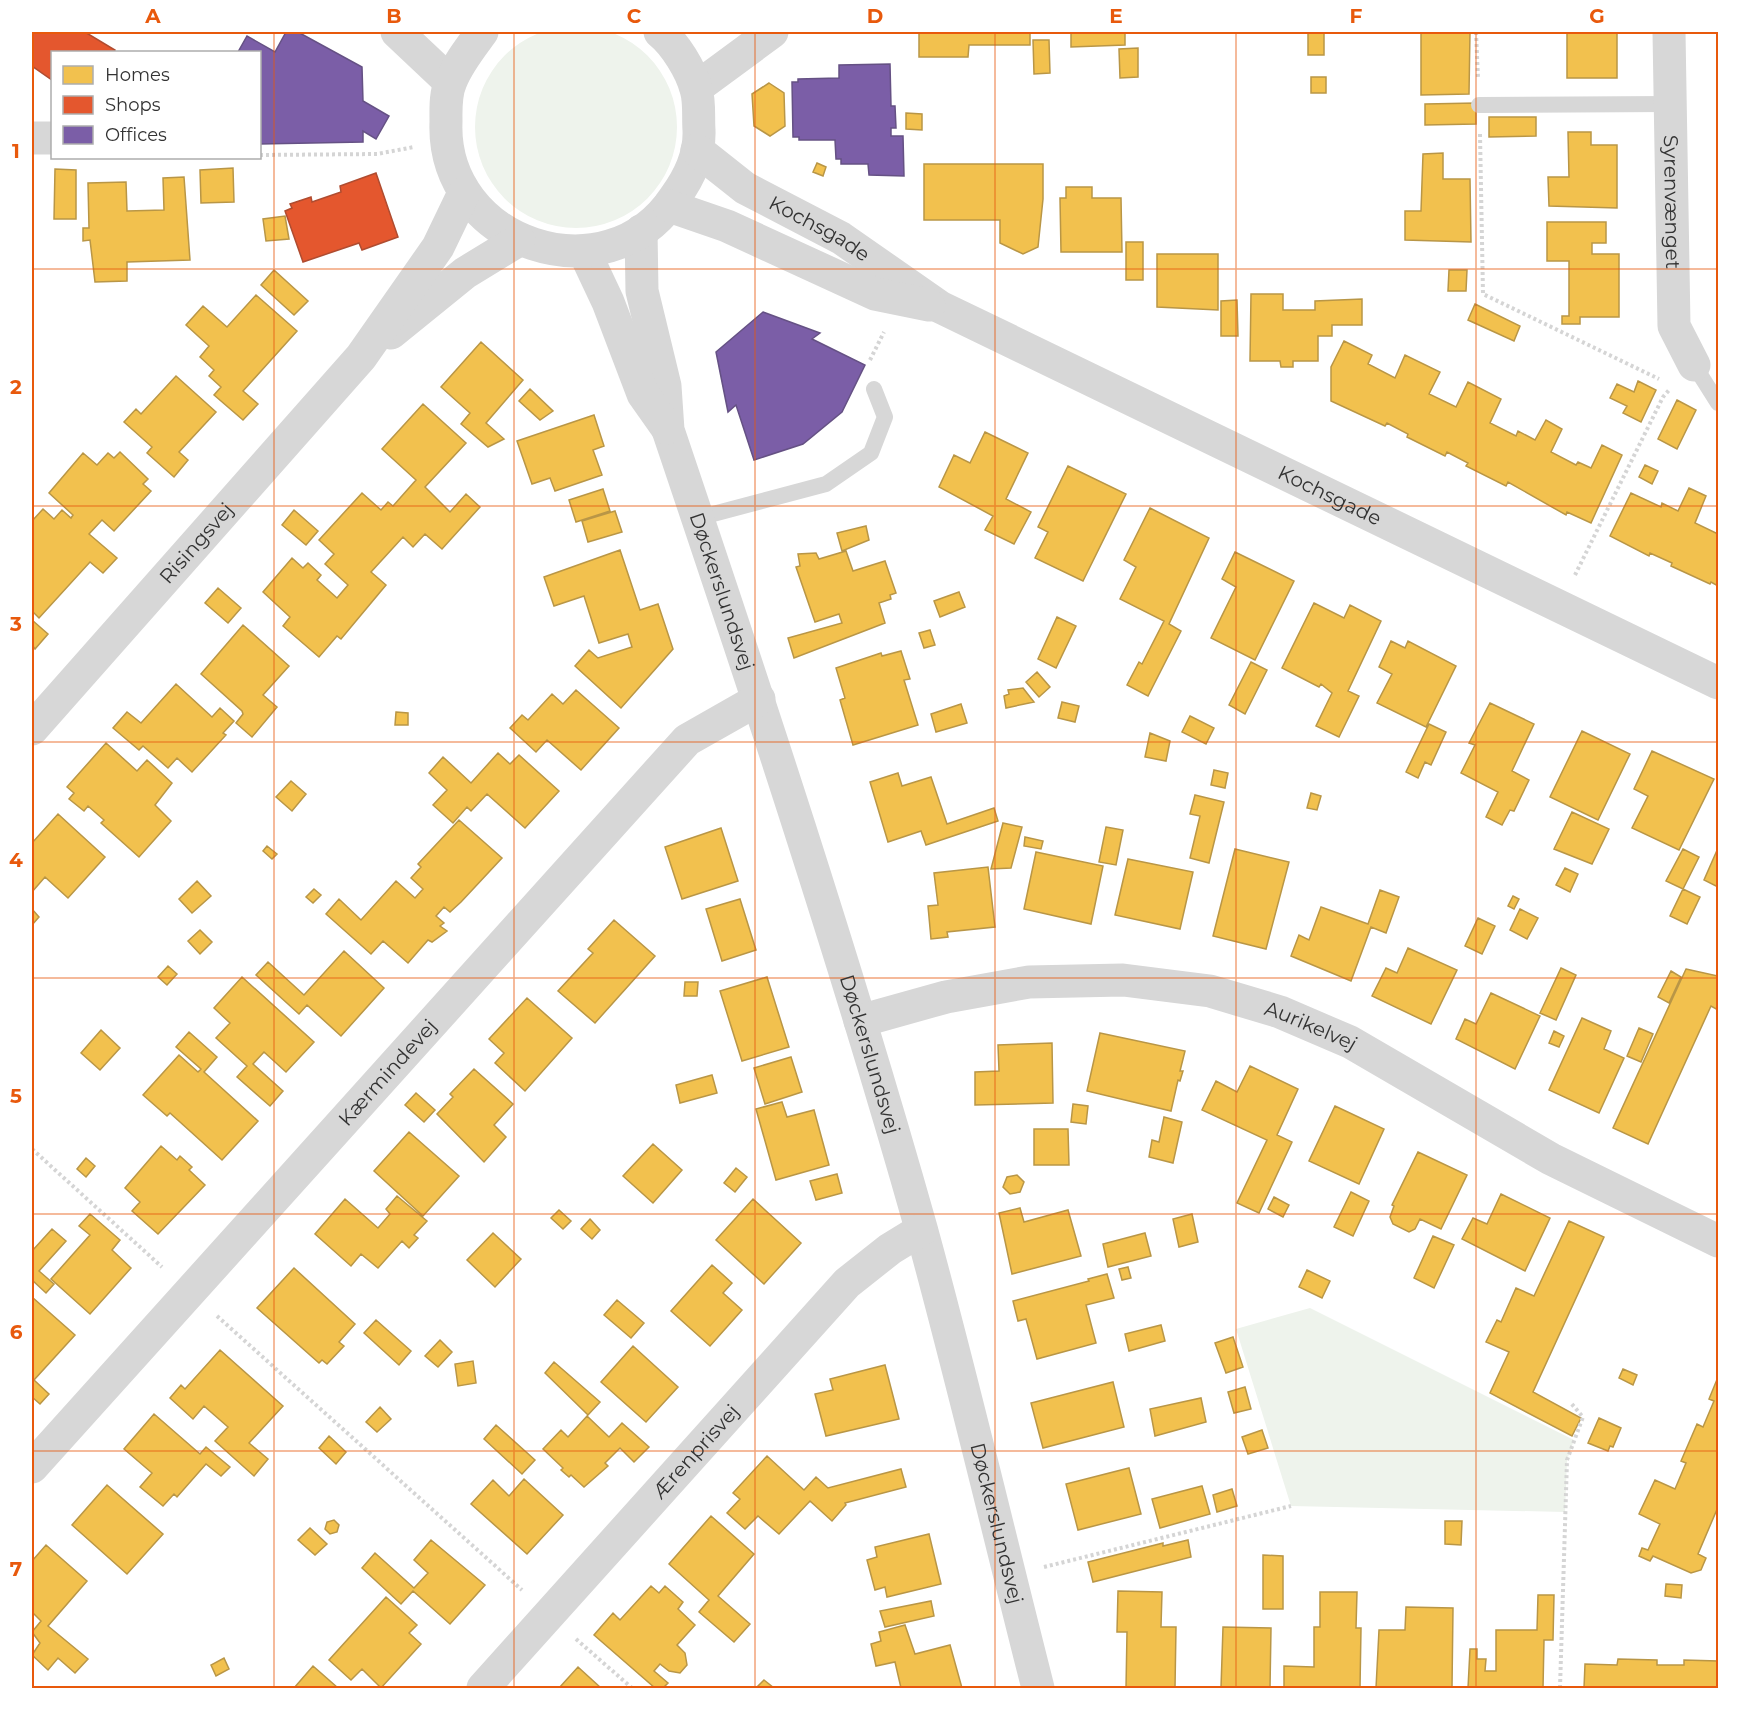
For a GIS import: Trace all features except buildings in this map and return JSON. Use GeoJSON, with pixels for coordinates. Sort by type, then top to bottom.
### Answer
{"type":"FeatureCollection","features":[{"type":"Feature","properties":{"kind":"street"},"geometry":{"type":"LineString","coordinates":[[397,32],[450,82]]}},
{"type":"Feature","properties":{"kind":"street"},"geometry":{"type":"LineString","coordinates":[[482,32],[450,82],[447,96],[445,141],[464,193],[487,220],[519,240],[562,251],[584,251],[611,245],[641,231],[669,206],[686,181],[699,137],[696,88],[669,33]]}},
{"type":"Feature","properties":{"kind":"street"},"geometry":{"type":"LineString","coordinates":[[696,88],[772,32]]}},
{"type":"Feature","properties":{"kind":"street","name":"Syrenvænget"},"geometry":{"type":"LineString","coordinates":[[1669,32],[1674,326],[1683,376]]}},
{"type":"Feature","properties":{"kind":"street"},"geometry":{"type":"LineString","coordinates":[[32,138],[51,138]]}},
{"type":"Feature","properties":{"kind":"street","name":"Kochsgade"},"geometry":{"type":"LineString","coordinates":[[697,150],[745,188],[841,238],[940,307],[1719,683]]}},
{"type":"Feature","properties":{"kind":"street","name":"Risingsvej"},"geometry":{"type":"LineString","coordinates":[[32,729],[361,357],[438,247],[464,193]]}},
{"type":"Feature","properties":{"kind":"street","name":"Kochsgade"},"geometry":{"type":"LineString","coordinates":[[669,206],[727,226],[875,294],[940,307]]}},
{"type":"Feature","properties":{"kind":"street","name":"Døckerslundsvej"},"geometry":{"type":"LineString","coordinates":[[641,231],[642,291],[665,386],[668,430],[759,699],[860,1021],[921,1230],[1038,1689]]}},
{"type":"Feature","properties":{"kind":"street","name":"Risingsvej"},"geometry":{"type":"LineString","coordinates":[[361,357],[465,273],[519,240]]}},
{"type":"Feature","properties":{"kind":"street","name":"Døckerslundsvej"},"geometry":{"type":"LineString","coordinates":[[584,251],[608,302],[643,394],[668,430]]}},
{"type":"Feature","properties":{"kind":"street","name":"Kærmindevej"},"geometry":{"type":"LineString","coordinates":[[32,1467],[687,740],[759,699]]}},
{"type":"Feature","properties":{"kind":"street","name":"Aurikelvej"},"geometry":{"type":"LineString","coordinates":[[860,1021],[946,997],[1029,982],[1123,980],[1210,991],[1280,1012],[1350,1042],[1551,1159],[1719,1241]]}},
{"type":"Feature","properties":{"kind":"street","name":"Ærenprisvej"},"geometry":{"type":"LineString","coordinates":[[483,1689],[847,1283],[890,1249],[921,1230]]}},
{"type":"Feature","properties":{"kind":"lane"},"geometry":{"type":"LineString","coordinates":[[1479,105],[1670,104]]}},
{"type":"Feature","properties":{"kind":"lane"},"geometry":{"type":"LineString","coordinates":[[1683,376],[1719,403]]}},
{"type":"Feature","properties":{"kind":"lane"},"geometry":{"type":"LineString","coordinates":[[698,518],[826,484],[871,453],[885,417],[874,389]]}},
{"type":"Feature","properties":{"kind":"path"},"geometry":{"type":"LineString","coordinates":[[1476,32],[1484,294],[1683,376],[1663,397],[1560,605]]}},
{"type":"Feature","properties":{"kind":"path"},"geometry":{"type":"LineString","coordinates":[[261,155],[377,154]]}},
{"type":"Feature","properties":{"kind":"path"},"geometry":{"type":"LineString","coordinates":[[874,389],[865,372],[900,299]]}},
{"type":"Feature","properties":{"kind":"path"},"geometry":{"type":"LineString","coordinates":[[32,1149],[632,1689]]}},
{"type":"Feature","properties":{"kind":"path"},"geometry":{"type":"LineString","coordinates":[[1560,1689],[1567,1460],[1583,1417],[1570,1402]]}},
{"type":"Feature","properties":{"kind":"path"},"geometry":{"type":"LineString","coordinates":[[1009,1575],[1291,1506]]}},
{"type":"Feature","properties":{"kind":"shaded area"},"geometry":{"type":"Polygon","coordinates":[[[576,26],[596,28],[615,34],[632,43],[654,63],[669,88],[675,107],[677,127],[675,147],[669,166],[660,183],[640,205],[615,220],[596,226],[576,228],[556,226],[537,220],[520,211],[498,191],[483,166],[477,147],[475,127],[477,107],[483,88],[492,71],[512,49],[537,34],[556,28],[576,26]]]}},
{"type":"Feature","properties":{"kind":"shaded area"},"geometry":{"type":"Polygon","coordinates":[[[1310,1308],[1574,1440],[1567,1460],[1565,1512],[1291,1506],[1236,1329],[1310,1308]]]}}]}
